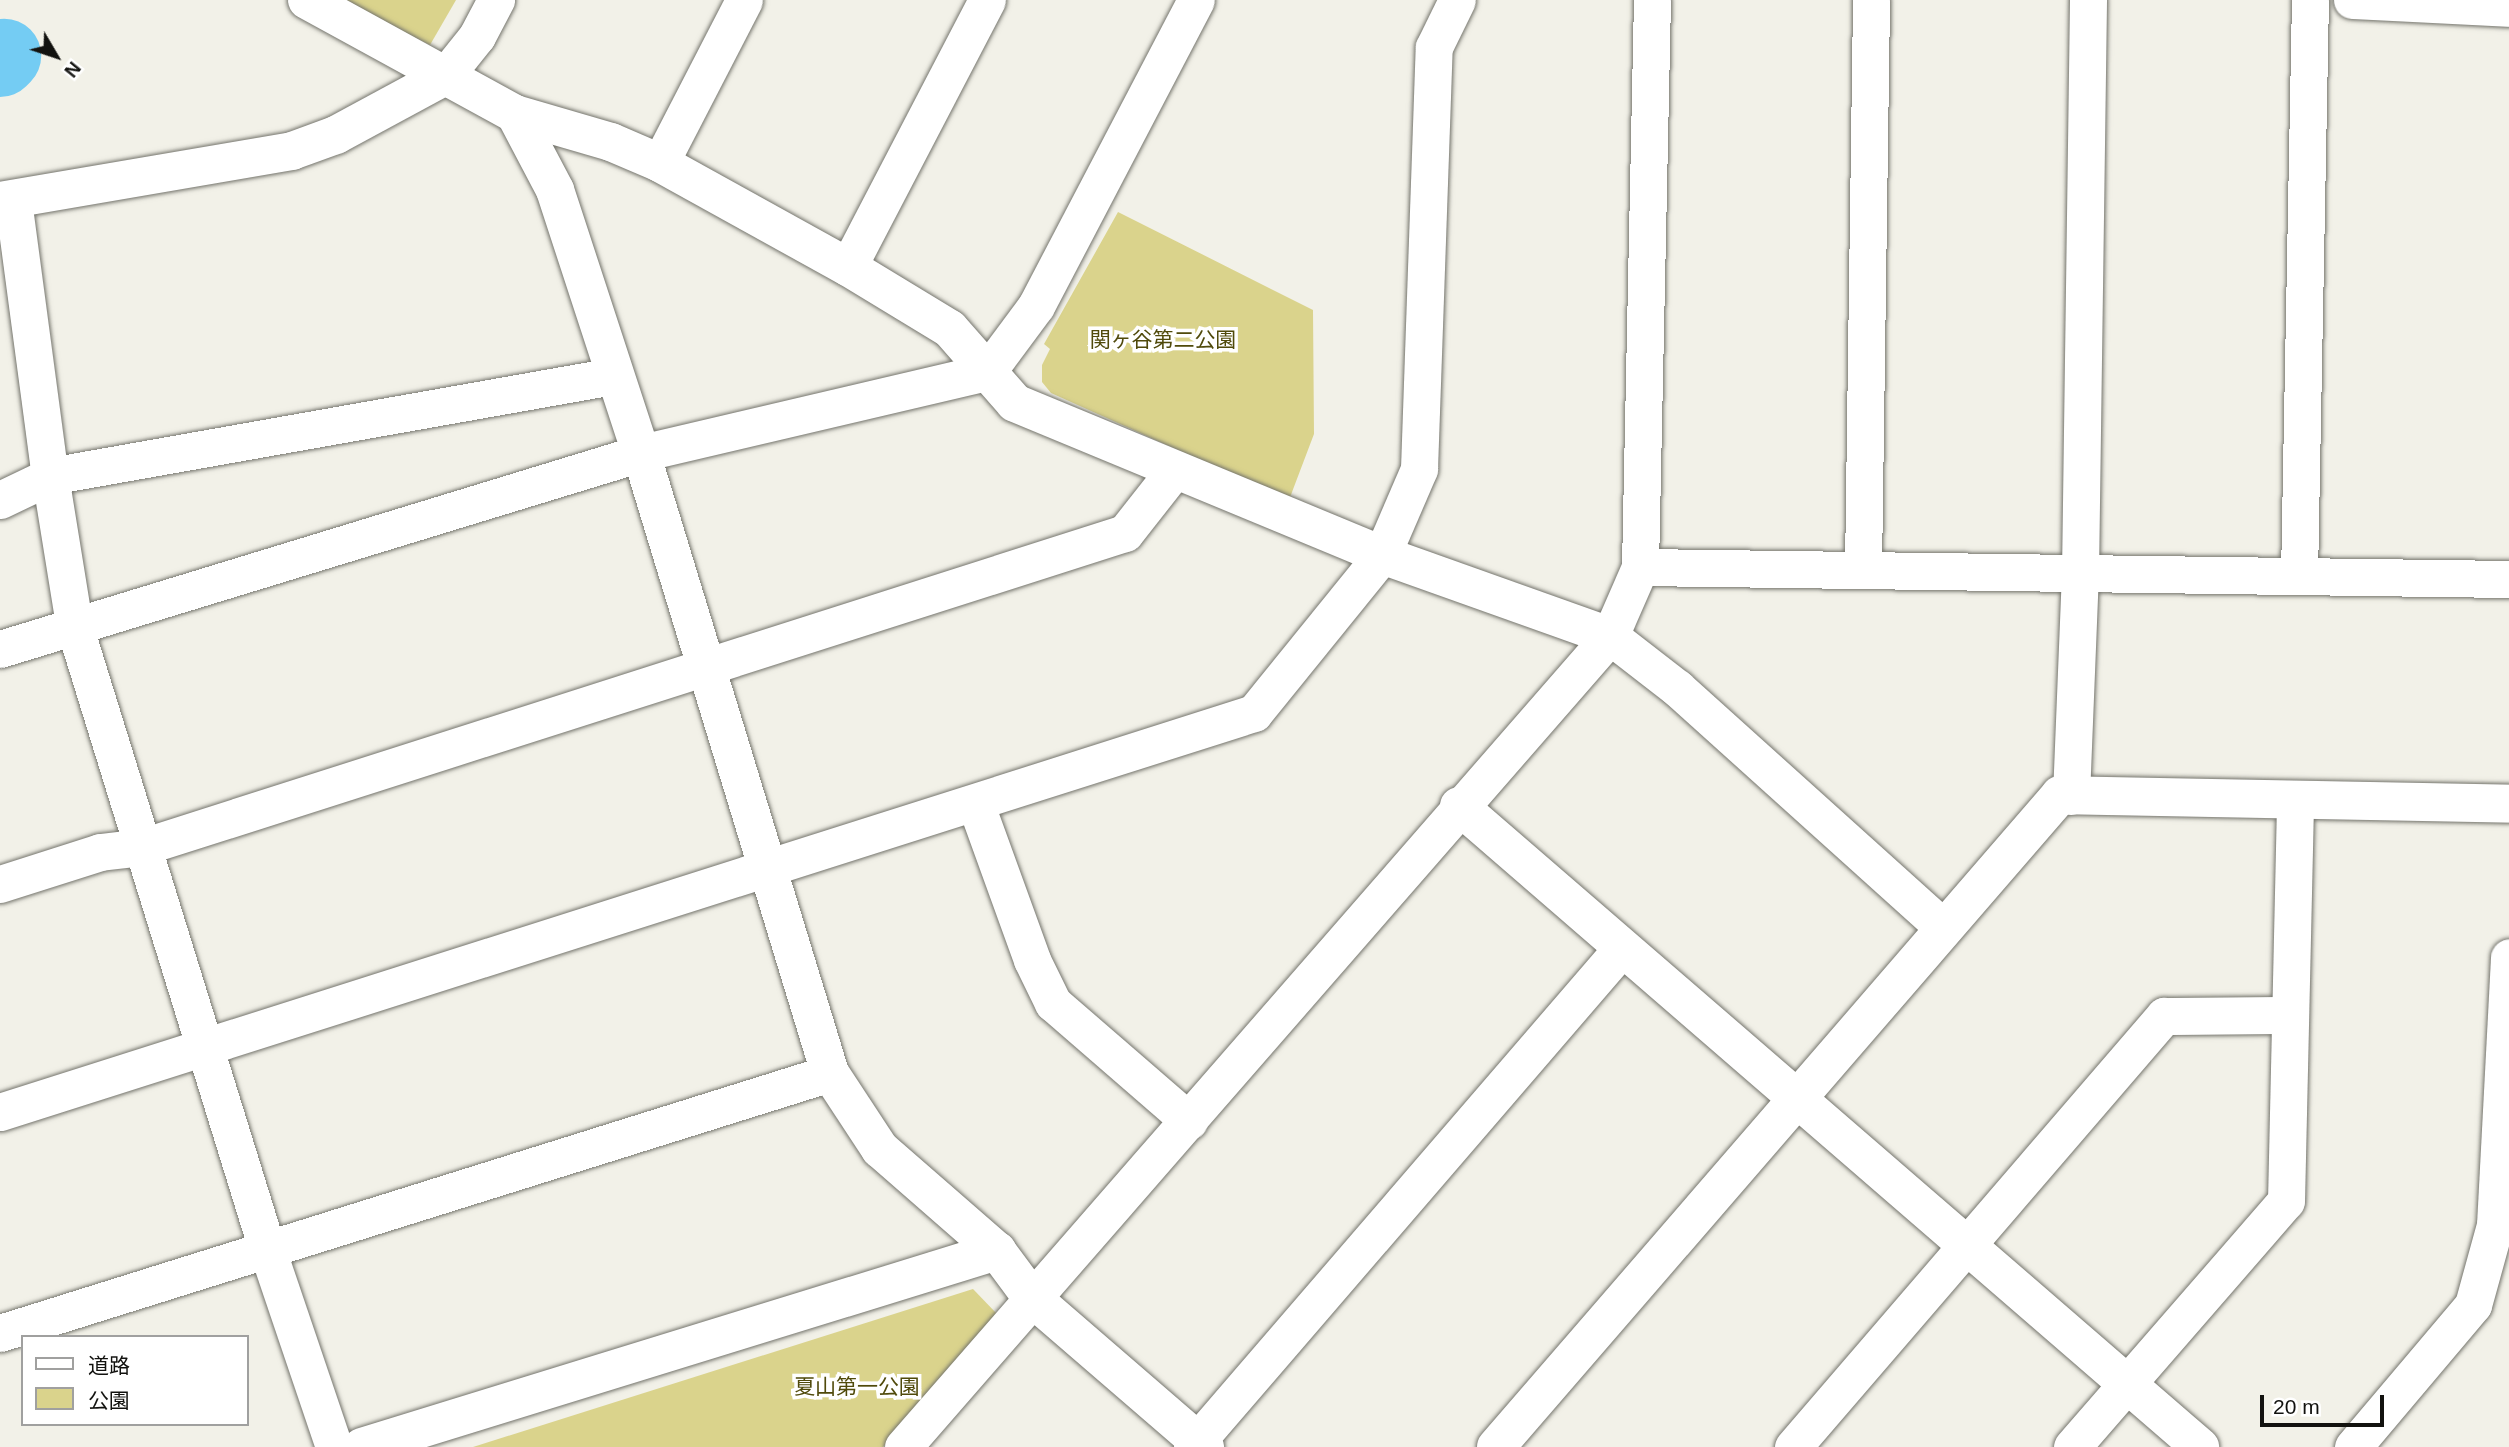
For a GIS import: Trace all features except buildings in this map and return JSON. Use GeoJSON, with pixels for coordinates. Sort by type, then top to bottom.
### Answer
{"type":"FeatureCollection","features":[{"type":"Feature","properties":{"kind":"street"},"geometry":{"type":"LineString","coordinates":[[307,0],[515,114],[611,142],[660,163],[848,267],[950,329],[1015,403],[1173,472],[1382,555],[1610,636],[1677,688],[1944,928]]}},
{"type":"Feature","properties":{"kind":"street"},"geometry":{"type":"LineString","coordinates":[[334,1447],[267,1249],[74,625],[6,200],[292,151],[336,135],[445,76],[477,36],[496,0]]}},
{"type":"Feature","properties":{"kind":"street"},"geometry":{"type":"LineString","coordinates":[[660,163],[744,0]]}},
{"type":"Feature","properties":{"kind":"street"},"geometry":{"type":"LineString","coordinates":[[848,267],[986,0]]}},
{"type":"Feature","properties":{"kind":"street"},"geometry":{"type":"LineString","coordinates":[[0,649],[641,453],[987,372],[1036,306],[1196,0]]}},
{"type":"Feature","properties":{"kind":"street"},"geometry":{"type":"LineString","coordinates":[[0,1112],[976,805],[1254,713],[1382,555],[1419,469],[1434,47],[1457,0]]}},
{"type":"Feature","properties":{"kind":"street"},"geometry":{"type":"LineString","coordinates":[[903,1447],[1031,1297],[1189,1121],[1459,806],[1610,636],[1640,567],[1652,0]]}},
{"type":"Feature","properties":{"kind":"street"},"geometry":{"type":"LineString","coordinates":[[1863,568],[1871,0]]}},
{"type":"Feature","properties":{"kind":"street"},"geometry":{"type":"LineString","coordinates":[[2071,796],[2080,574],[2086,0],[2094,0]]}},
{"type":"Feature","properties":{"kind":"street"},"geometry":{"type":"LineString","coordinates":[[2299,576],[2310,0]]}},
{"type":"Feature","properties":{"kind":"street"},"geometry":{"type":"LineString","coordinates":[[2352,0],[2509,8]]}},
{"type":"Feature","properties":{"kind":"street"},"geometry":{"type":"LineString","coordinates":[[515,114],[555,190],[613,376],[641,453],[830,1073],[880,1149],[996,1251],[1031,1297],[1198,1445],[1622,948]]}},
{"type":"Feature","properties":{"kind":"street"},"geometry":{"type":"LineString","coordinates":[[0,500],[50,476],[613,376]]}},
{"type":"Feature","properties":{"kind":"street"},"geometry":{"type":"LineString","coordinates":[[0,884],[100,852],[142,847],[1125,533],[1173,472]]}},
{"type":"Feature","properties":{"kind":"street"},"geometry":{"type":"LineString","coordinates":[[1640,567],[2509,579]]}},
{"type":"Feature","properties":{"kind":"street"},"geometry":{"type":"LineString","coordinates":[[1496,1447],[1794,1099],[2060,795],[2509,804]]}},
{"type":"Feature","properties":{"kind":"street"},"geometry":{"type":"LineString","coordinates":[[2072,1447],[2286,1201],[2288,1014],[2295,800]]}},
{"type":"Feature","properties":{"kind":"street"},"geometry":{"type":"LineString","coordinates":[[976,805],[1032,960],[1053,1003],[1189,1121]]}},
{"type":"Feature","properties":{"kind":"street"},"geometry":{"type":"LineString","coordinates":[[1459,806],[1794,1099],[1969,1244],[2200,1447]]}},
{"type":"Feature","properties":{"kind":"street"},"geometry":{"type":"LineString","coordinates":[[2353,1447],[2473,1305],[2502,1226],[2509,957]]}},
{"type":"Feature","properties":{"kind":"street"},"geometry":{"type":"LineString","coordinates":[[1793,1447],[2164,1016],[2288,1014]]}},
{"type":"Feature","properties":{"kind":"street"},"geometry":{"type":"LineString","coordinates":[[0,1334],[830,1073]]}},
{"type":"Feature","properties":{"kind":"street"},"geometry":{"type":"LineString","coordinates":[[362,1447],[996,1251]]}},
{"type":"Feature","properties":{"kind":"green space"},"geometry":{"type":"Polygon","coordinates":[[[339,0],[456,0],[430,45],[339,0]]]}},
{"type":"Feature","properties":{"kind":"green space","name":"関ヶ谷第二公園"},"geometry":{"type":"Polygon","coordinates":[[[1118,212],[1313,310],[1314,434],[1289,500],[1051,393],[1042,382],[1042,365],[1050,349],[1044,344],[1118,212]]]}},
{"type":"Feature","properties":{"kind":"green space","name":"夏山第一公園"},"geometry":{"type":"Polygon","coordinates":[[[973,1289],[998,1315],[883,1447],[473,1447],[973,1289]]]}},
{"type":"Feature","properties":{"kind":"waterway"},"geometry":{"type":"LineString","coordinates":[[0,60],[4,56]]}}]}
